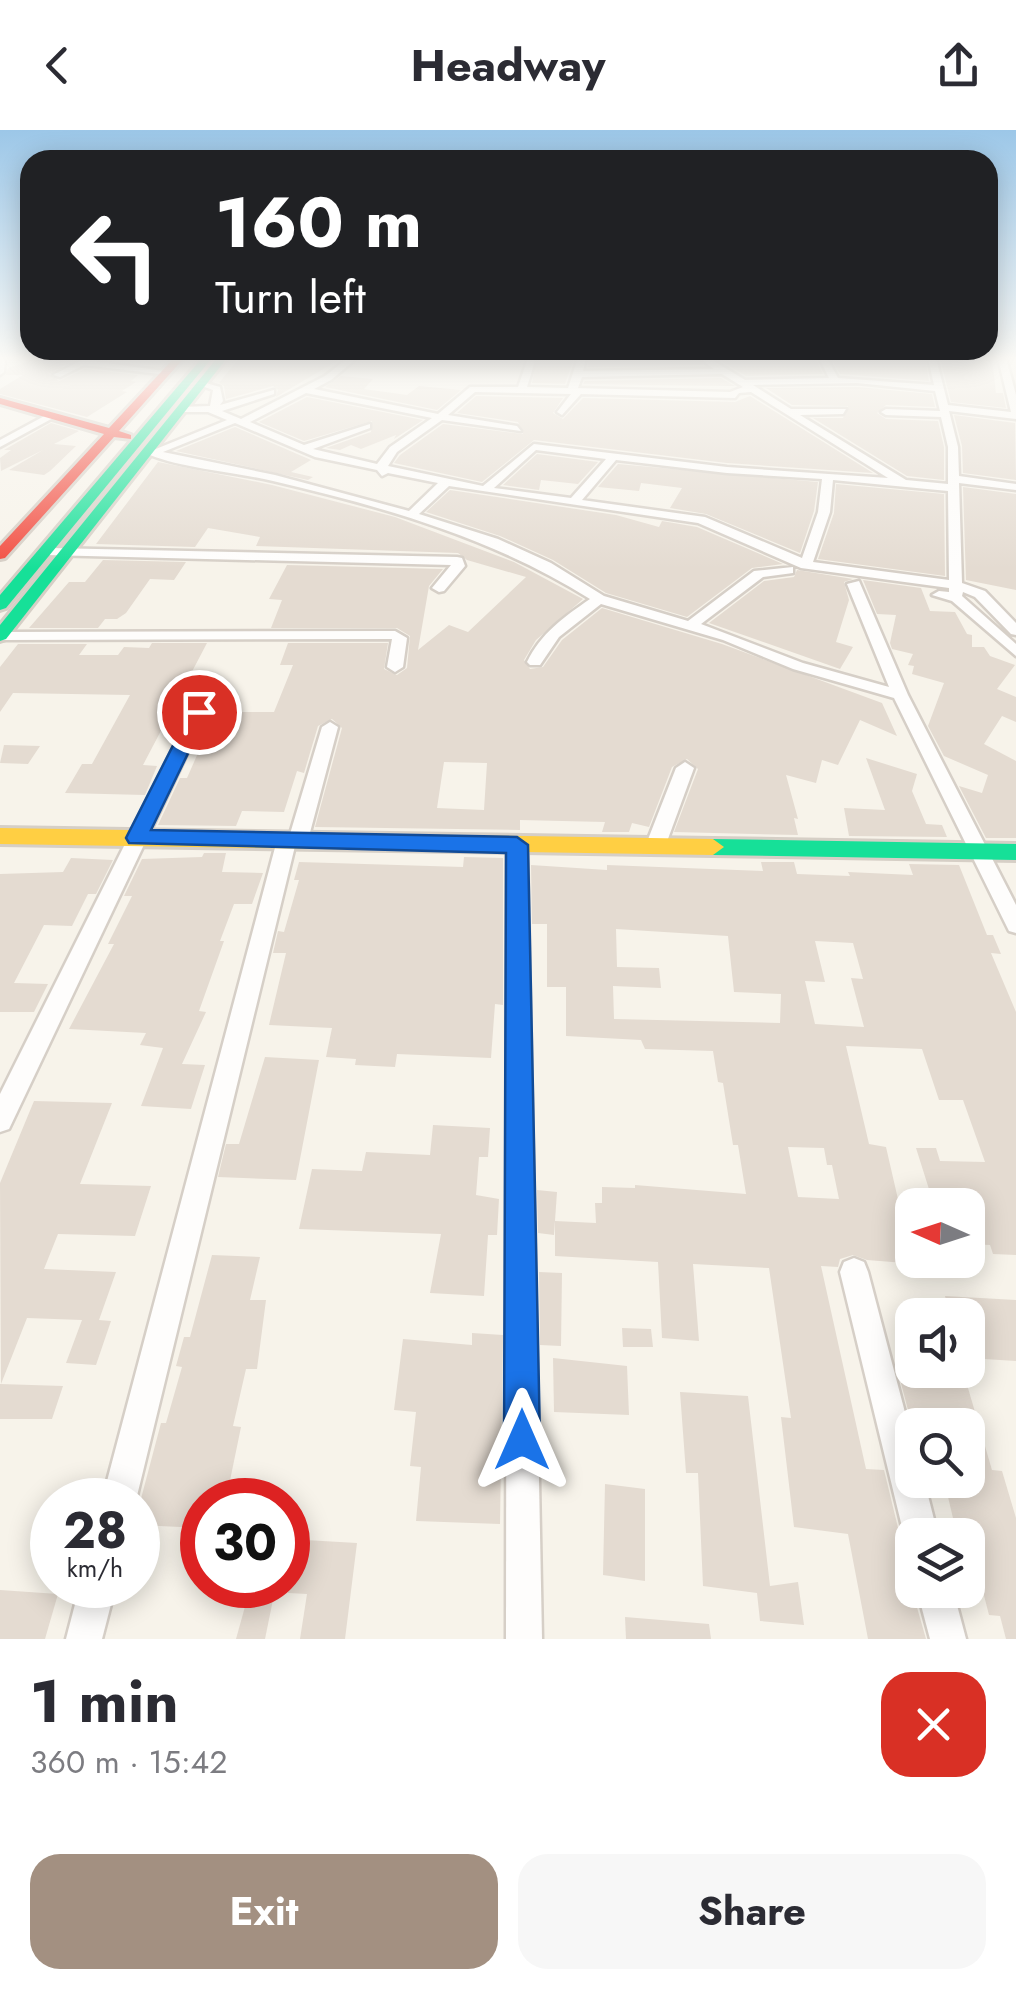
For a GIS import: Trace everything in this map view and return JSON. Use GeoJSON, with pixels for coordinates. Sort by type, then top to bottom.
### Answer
{"type":"FeatureCollection","features":[{"type":"Feature","properties":{"kind":"main road"},"geometry":{"type":"LineString","coordinates":[[86,428],[133,445]]}},
{"type":"Feature","properties":{"kind":"main road"},"geometry":{"type":"LineString","coordinates":[[133,445],[141,428]]}},
{"type":"Feature","properties":{"kind":"main road"},"geometry":{"type":"LineString","coordinates":[[0,636],[145,428]]}},
{"type":"Feature","properties":{"kind":"main road"},"geometry":{"type":"LineString","coordinates":[[0,582],[147,428]]}},
{"type":"Feature","properties":{"kind":"main road"},"geometry":{"type":"LineString","coordinates":[[5,544],[155,428]]}},
{"type":"Feature","properties":{"kind":"main road"},"geometry":{"type":"LineString","coordinates":[[0,605],[55,552]]}},
{"type":"Feature","properties":{"kind":"main road"},"geometry":{"type":"LineString","coordinates":[[0,836],[1016,852]]}},
{"type":"Feature","properties":{"kind":"street"},"geometry":{"type":"LineString","coordinates":[[0,444],[28,428]]}},
{"type":"Feature","properties":{"kind":"street"},"geometry":{"type":"LineString","coordinates":[[133,445],[206,428]]}},
{"type":"Feature","properties":{"kind":"street"},"geometry":{"type":"LineString","coordinates":[[256,428],[320,456],[380,466]]}},
{"type":"Feature","properties":{"kind":"street"},"geometry":{"type":"LineString","coordinates":[[303,448],[359,428]]}},
{"type":"Feature","properties":{"kind":"street"},"geometry":{"type":"LineString","coordinates":[[427,428],[388,452],[380,473],[701,520],[806,565],[980,594],[1016,631]]}},
{"type":"Feature","properties":{"kind":"street"},"geometry":{"type":"LineString","coordinates":[[813,428],[903,483]]}},
{"type":"Feature","properties":{"kind":"street"},"geometry":{"type":"LineString","coordinates":[[948,428],[953,447],[956,591]]}},
{"type":"Feature","properties":{"kind":"street"},"geometry":{"type":"LineString","coordinates":[[133,445],[275,478],[494,542],[546,566],[598,599],[728,637],[798,666],[900,695]]}},
{"type":"Feature","properties":{"kind":"street"},"geometry":{"type":"LineString","coordinates":[[485,490],[534,447],[727,470],[1016,487]]}},
{"type":"Feature","properties":{"kind":"street"},"geometry":{"type":"LineString","coordinates":[[572,504],[614,456]]}},
{"type":"Feature","properties":{"kind":"street"},"geometry":{"type":"LineString","coordinates":[[806,565],[824,512],[828,476]]}},
{"type":"Feature","properties":{"kind":"street"},"geometry":{"type":"LineString","coordinates":[[411,516],[443,484]]}},
{"type":"Feature","properties":{"kind":"street"},"geometry":{"type":"LineString","coordinates":[[443,484],[503,502],[663,522],[726,538],[788,570],[854,584],[956,591],[1016,652]]}},
{"type":"Feature","properties":{"kind":"street"},"geometry":{"type":"LineString","coordinates":[[55,552],[457,561],[458,566],[440,588]]}},
{"type":"Feature","properties":{"kind":"street"},"geometry":{"type":"LineString","coordinates":[[688,627],[760,574],[788,570]]}},
{"type":"Feature","properties":{"kind":"street"},"geometry":{"type":"LineString","coordinates":[[854,584],[900,695],[1016,925]]}},
{"type":"Feature","properties":{"kind":"street"},"geometry":{"type":"LineString","coordinates":[[535,662],[540,649],[557,630],[598,599]]}},
{"type":"Feature","properties":{"kind":"street"},"geometry":{"type":"LineString","coordinates":[[0,636],[395,636],[400,638],[395,666]]}},
{"type":"Feature","properties":{"kind":"street"},"geometry":{"type":"LineString","coordinates":[[0,1120],[199,712]]}},
{"type":"Feature","properties":{"kind":"street"},"geometry":{"type":"LineString","coordinates":[[126,1478],[293,840],[330,727]]}},
{"type":"Feature","properties":{"kind":"street"},"geometry":{"type":"LineString","coordinates":[[654,847],[685,768]]}},
{"type":"Feature","properties":{"kind":"street"},"geometry":{"type":"LineString","coordinates":[[517,845],[524,1639]]}},
{"type":"Feature","properties":{"kind":"street"},"geometry":{"type":"LineString","coordinates":[[854,1272],[918,1518]]}},
{"type":"Feature","properties":{"kind":"street"},"geometry":{"type":"LineString","coordinates":[[84,1639],[92,1608]]}},
{"type":"Feature","properties":{"kind":"street"},"geometry":{"type":"LineString","coordinates":[[940,1608],[948,1639]]}},
{"type":"Feature","properties":{"kind":"building"},"geometry":{"type":"Polygon","coordinates":[[[42,428],[79,431],[54,444],[76,446],[44,475],[9,470],[43,450],[1,471],[0,458],[11,450],[4,450],[42,428]]]}},
{"type":"Feature","properties":{"kind":"building"},"geometry":{"type":"Polygon","coordinates":[[[238,428],[311,460],[291,472],[313,477],[308,480],[176,451],[238,428]]]}},
{"type":"Feature","properties":{"kind":"building"},"geometry":{"type":"Polygon","coordinates":[[[274,428],[347,428],[304,441],[274,428]]]}},
{"type":"Feature","properties":{"kind":"building"},"geometry":{"type":"Polygon","coordinates":[[[371,428],[410,428],[394,439],[396,435],[361,449],[351,445],[340,450],[326,448],[371,432],[371,428]]]}},
{"type":"Feature","properties":{"kind":"building"},"geometry":{"type":"Polygon","coordinates":[[[437,428],[523,434],[521,428],[802,428],[873,473],[727,463],[534,440],[482,482],[394,463],[437,428]]]}},
{"type":"Feature","properties":{"kind":"building"},"geometry":{"type":"Polygon","coordinates":[[[830,428],[940,428],[944,480],[907,476],[830,428]]]}},
{"type":"Feature","properties":{"kind":"building"},"geometry":{"type":"Polygon","coordinates":[[[957,428],[1015,428],[1016,480],[963,473],[957,428]]]}},
{"type":"Feature","properties":{"kind":"building"},"geometry":{"type":"Polygon","coordinates":[[[537,454],[598,462],[578,484],[541,480],[539,490],[503,485],[537,454]]]}},
{"type":"Feature","properties":{"kind":"building"},"geometry":{"type":"Polygon","coordinates":[[[158,462],[272,485],[395,517],[514,562],[583,599],[536,640],[524,660],[530,669],[543,667],[562,640],[602,608],[722,644],[882,703],[897,736],[860,720],[838,765],[822,760],[816,783],[786,775],[798,819],[794,818],[798,835],[674,832],[698,769],[687,759],[672,767],[649,827],[632,823],[629,832],[602,832],[605,822],[520,820],[520,830],[315,827],[342,728],[332,719],[318,726],[304,773],[297,771],[284,812],[242,811],[236,826],[158,825],[180,778],[187,778],[216,712],[274,712],[293,665],[280,665],[288,643],[388,643],[384,669],[397,675],[407,668],[410,636],[397,628],[271,628],[282,600],[269,599],[287,565],[443,569],[429,586],[418,650],[449,625],[468,632],[526,577],[467,560],[458,553],[256,546],[260,537],[208,528],[195,547],[96,544],[158,462]],[[444,762],[437,808],[484,810],[487,763],[444,762]]]}},
{"type":"Feature","properties":{"kind":"building"},"geometry":{"type":"Polygon","coordinates":[[[618,464],[818,482],[814,511],[800,553],[706,514],[670,508],[682,488],[641,483],[639,491],[598,487],[618,464]]]}},
{"type":"Feature","properties":{"kind":"building"},"geometry":{"type":"Polygon","coordinates":[[[836,484],[944,494],[945,576],[818,559],[834,513],[836,484]]]}},
{"type":"Feature","properties":{"kind":"building"},"geometry":{"type":"Polygon","coordinates":[[[963,487],[1016,494],[1016,590],[966,580],[963,487]]]}},
{"type":"Feature","properties":{"kind":"building"},"geometry":{"type":"Polygon","coordinates":[[[450,490],[616,515],[659,527],[662,521],[697,527],[783,564],[752,568],[687,617],[606,593],[553,560],[500,536],[426,512],[450,490]]]}},
{"type":"Feature","properties":{"kind":"building"},"geometry":{"type":"Polygon","coordinates":[[[103,560],[186,562],[174,580],[150,579],[126,613],[117,619],[105,619],[98,628],[29,628],[69,582],[85,582],[103,560]]]}},
{"type":"Feature","properties":{"kind":"building"},"geometry":{"type":"Polygon","coordinates":[[[797,570],[853,579],[844,582],[849,600],[836,642],[853,647],[840,669],[709,623],[764,581],[794,577],[797,570]]]}},
{"type":"Feature","properties":{"kind":"building"},"geometry":{"type":"Polygon","coordinates":[[[863,580],[921,588],[930,611],[955,612],[967,634],[972,635],[972,647],[984,647],[990,656],[1015,665],[997,689],[1016,697],[1016,722],[1002,716],[984,744],[1016,761],[1016,838],[986,838],[959,786],[982,793],[988,775],[944,756],[928,726],[944,683],[912,674],[914,666],[908,665],[913,654],[892,649],[896,615],[877,614],[863,580]]]}},
{"type":"Feature","properties":{"kind":"building"},"geometry":{"type":"Polygon","coordinates":[[[152,643],[207,643],[143,765],[157,766],[145,795],[65,793],[82,764],[92,764],[130,695],[13,693],[0,712],[0,667],[18,644],[87,644],[79,655],[118,655],[124,647],[149,648],[152,643]]]}},
{"type":"Feature","properties":{"kind":"building"},"geometry":{"type":"Polygon","coordinates":[[[4,745],[40,746],[28,764],[0,763],[4,745]]]}},
{"type":"Feature","properties":{"kind":"building"},"geometry":{"type":"Polygon","coordinates":[[[866,758],[917,774],[912,791],[926,824],[942,825],[947,837],[849,836],[844,808],[885,810],[866,758]]]}},
{"type":"Feature","properties":{"kind":"building"},"geometry":{"type":"Polygon","coordinates":[[[204,853],[226,853],[222,872],[263,873],[252,904],[234,904],[199,1011],[206,1012],[182,1064],[205,1065],[191,1109],[141,1106],[163,1048],[140,1045],[146,1033],[69,1029],[114,944],[108,944],[132,896],[124,896],[142,859],[202,857],[204,853]]]}},
{"type":"Feature","properties":{"kind":"building"},"geometry":{"type":"Polygon","coordinates":[[[464,857],[503,858],[503,1005],[495,1004],[491,1058],[397,1054],[395,1067],[355,1065],[356,1059],[326,1057],[332,1028],[269,1025],[286,953],[273,953],[278,931],[284,932],[299,880],[294,880],[299,862],[463,867],[464,857]]]}},
{"type":"Feature","properties":{"kind":"building"},"geometry":{"type":"Polygon","coordinates":[[[71,858],[113,860],[96,894],[88,894],[72,926],[44,925],[14,983],[48,984],[34,1012],[0,1012],[0,874],[63,872],[71,858]]]}},
{"type":"Feature","properties":{"kind":"building"},"geometry":{"type":"Polygon","coordinates":[[[761,862],[794,862],[797,874],[850,876],[848,872],[913,875],[909,864],[959,865],[987,935],[993,935],[1001,954],[991,953],[1016,1012],[1016,1255],[993,1254],[990,1245],[985,1245],[985,1188],[929,1188],[916,1148],[936,1148],[940,1161],[985,1162],[963,1100],[939,1100],[922,1049],[846,1046],[869,1144],[886,1147],[895,1188],[895,1262],[853,1255],[840,1259],[838,1267],[821,1266],[866,1469],[884,1470],[896,1518],[895,1608],[917,1608],[926,1639],[868,1639],[848,1534],[794,1527],[781,1417],[791,1418],[769,1268],[693,1264],[699,1341],[662,1338],[658,1262],[555,1256],[555,1221],[596,1223],[595,1203],[602,1203],[602,1187],[635,1185],[746,1194],[738,1145],[733,1145],[723,1083],[718,1082],[713,1051],[645,1049],[641,1040],[566,1036],[566,987],[547,987],[547,924],[532,924],[531,865],[607,870],[607,865],[763,871],[761,862]],[[616,929],[617,967],[659,968],[661,988],[613,986],[614,1019],[780,1023],[781,994],[734,992],[728,936],[616,929]],[[815,941],[825,982],[805,981],[815,1024],[864,1027],[851,978],[863,979],[853,943],[815,941]],[[788,1147],[798,1197],[839,1199],[824,1148],[788,1147]]]}},
{"type":"Feature","properties":{"kind":"building"},"geometry":{"type":"Polygon","coordinates":[[[265,1057],[319,1060],[296,1180],[218,1177],[226,1144],[239,1144],[265,1057]]]}},
{"type":"Feature","properties":{"kind":"building"},"geometry":{"type":"Polygon","coordinates":[[[34,1101],[112,1103],[80,1184],[151,1186],[135,1236],[58,1234],[44,1269],[116,1272],[99,1320],[111,1321],[96,1365],[66,1363],[82,1320],[27,1318],[1,1384],[0,1183],[34,1101]]]}},
{"type":"Feature","properties":{"kind":"building"},"geometry":{"type":"Polygon","coordinates":[[[433,1125],[490,1128],[488,1157],[479,1157],[476,1195],[499,1199],[497,1235],[488,1235],[484,1296],[430,1293],[441,1234],[299,1229],[312,1169],[362,1171],[366,1152],[430,1155],[433,1125]]]}},
{"type":"Feature","properties":{"kind":"building"},"geometry":{"type":"Polygon","coordinates":[[[537,1190],[557,1192],[554,1235],[538,1233],[537,1190]]]}},
{"type":"Feature","properties":{"kind":"building"},"geometry":{"type":"Polygon","coordinates":[[[212,1255],[260,1257],[250,1300],[266,1300],[257,1369],[246,1369],[233,1426],[241,1427],[231,1478],[180,1478],[180,1527],[160,1526],[160,1478],[146,1478],[182,1367],[176,1366],[184,1337],[190,1337],[212,1255]]]}},
{"type":"Feature","properties":{"kind":"building"},"geometry":{"type":"Polygon","coordinates":[[[539,1272],[562,1273],[561,1346],[540,1345],[539,1272]]]}},
{"type":"Feature","properties":{"kind":"building"},"geometry":{"type":"Polygon","coordinates":[[[985,1298],[1016,1300],[1016,1361],[985,1359],[985,1298]]]}},
{"type":"Feature","properties":{"kind":"building"},"geometry":{"type":"Polygon","coordinates":[[[622,1328],[651,1329],[653,1347],[623,1347],[622,1328]]]}},
{"type":"Feature","properties":{"kind":"building"},"geometry":{"type":"Polygon","coordinates":[[[472,1333],[503,1335],[500,1524],[416,1521],[421,1467],[410,1466],[416,1412],[394,1410],[403,1339],[472,1345],[472,1333]]]}},
{"type":"Feature","properties":{"kind":"building"},"geometry":{"type":"Polygon","coordinates":[[[553,1358],[627,1366],[629,1415],[554,1412],[553,1358]]]}},
{"type":"Feature","properties":{"kind":"building"},"geometry":{"type":"Polygon","coordinates":[[[0,1384],[63,1386],[52,1419],[0,1419],[0,1384]]]}},
{"type":"Feature","properties":{"kind":"building"},"geometry":{"type":"Polygon","coordinates":[[[902,1388],[968,1388],[974,1408],[908,1408],[902,1388]]]}},
{"type":"Feature","properties":{"kind":"building"},"geometry":{"type":"Polygon","coordinates":[[[680,1392],[748,1396],[770,1586],[798,1582],[804,1625],[760,1621],[757,1593],[703,1586],[698,1473],[686,1473],[680,1392]]]}},
{"type":"Feature","properties":{"kind":"building"},"geometry":{"type":"Polygon","coordinates":[[[985,1446],[992,1470],[1002,1471],[1016,1518],[1016,1639],[1006,1639],[1000,1616],[989,1615],[985,1599],[985,1518],[953,1518],[948,1498],[985,1498],[985,1446]]]}},
{"type":"Feature","properties":{"kind":"building"},"geometry":{"type":"Polygon","coordinates":[[[605,1484],[645,1489],[645,1581],[603,1575],[605,1484]]]}},
{"type":"Feature","properties":{"kind":"building"},"geometry":{"type":"Polygon","coordinates":[[[310,1540],[357,1543],[345,1639],[300,1639],[305,1608],[310,1608],[310,1540]]]}},
{"type":"Feature","properties":{"kind":"building"},"geometry":{"type":"Polygon","coordinates":[[[0,1590],[30,1592],[30,1608],[54,1608],[45,1639],[0,1639],[0,1590]]]}},
{"type":"Feature","properties":{"kind":"building"},"geometry":{"type":"Polygon","coordinates":[[[245,1608],[271,1608],[265,1639],[236,1639],[245,1608]]]}},
{"type":"Feature","properties":{"kind":"building"},"geometry":{"type":"Polygon","coordinates":[[[625,1617],[709,1624],[711,1639],[626,1639],[625,1617]]]}},
{"type":"Feature","properties":{"kind":"traffic: fast"},"geometry":{"type":"LineString","coordinates":[[0,605],[148,428]]}},
{"type":"Feature","properties":{"kind":"traffic: fast"},"geometry":{"type":"LineString","coordinates":[[0,636],[166,428]]}},
{"type":"Feature","properties":{"kind":"traffic: fast"},"geometry":{"type":"LineString","coordinates":[[713,847],[1016,852]]}},
{"type":"Feature","properties":{"kind":"traffic: slow"},"geometry":{"type":"LineString","coordinates":[[0,836],[713,847]]}},
{"type":"Feature","properties":{"kind":"traffic: jam"},"geometry":{"type":"LineString","coordinates":[[97,428],[127,437]]}},
{"type":"Feature","properties":{"kind":"traffic: jam"},"geometry":{"type":"LineString","coordinates":[[0,555],[115,428]]}},
{"type":"Feature","properties":{"kind":"route"},"geometry":{"type":"LineString","coordinates":[[199,712],[136,838],[517,845],[522,1440]]}}]}
